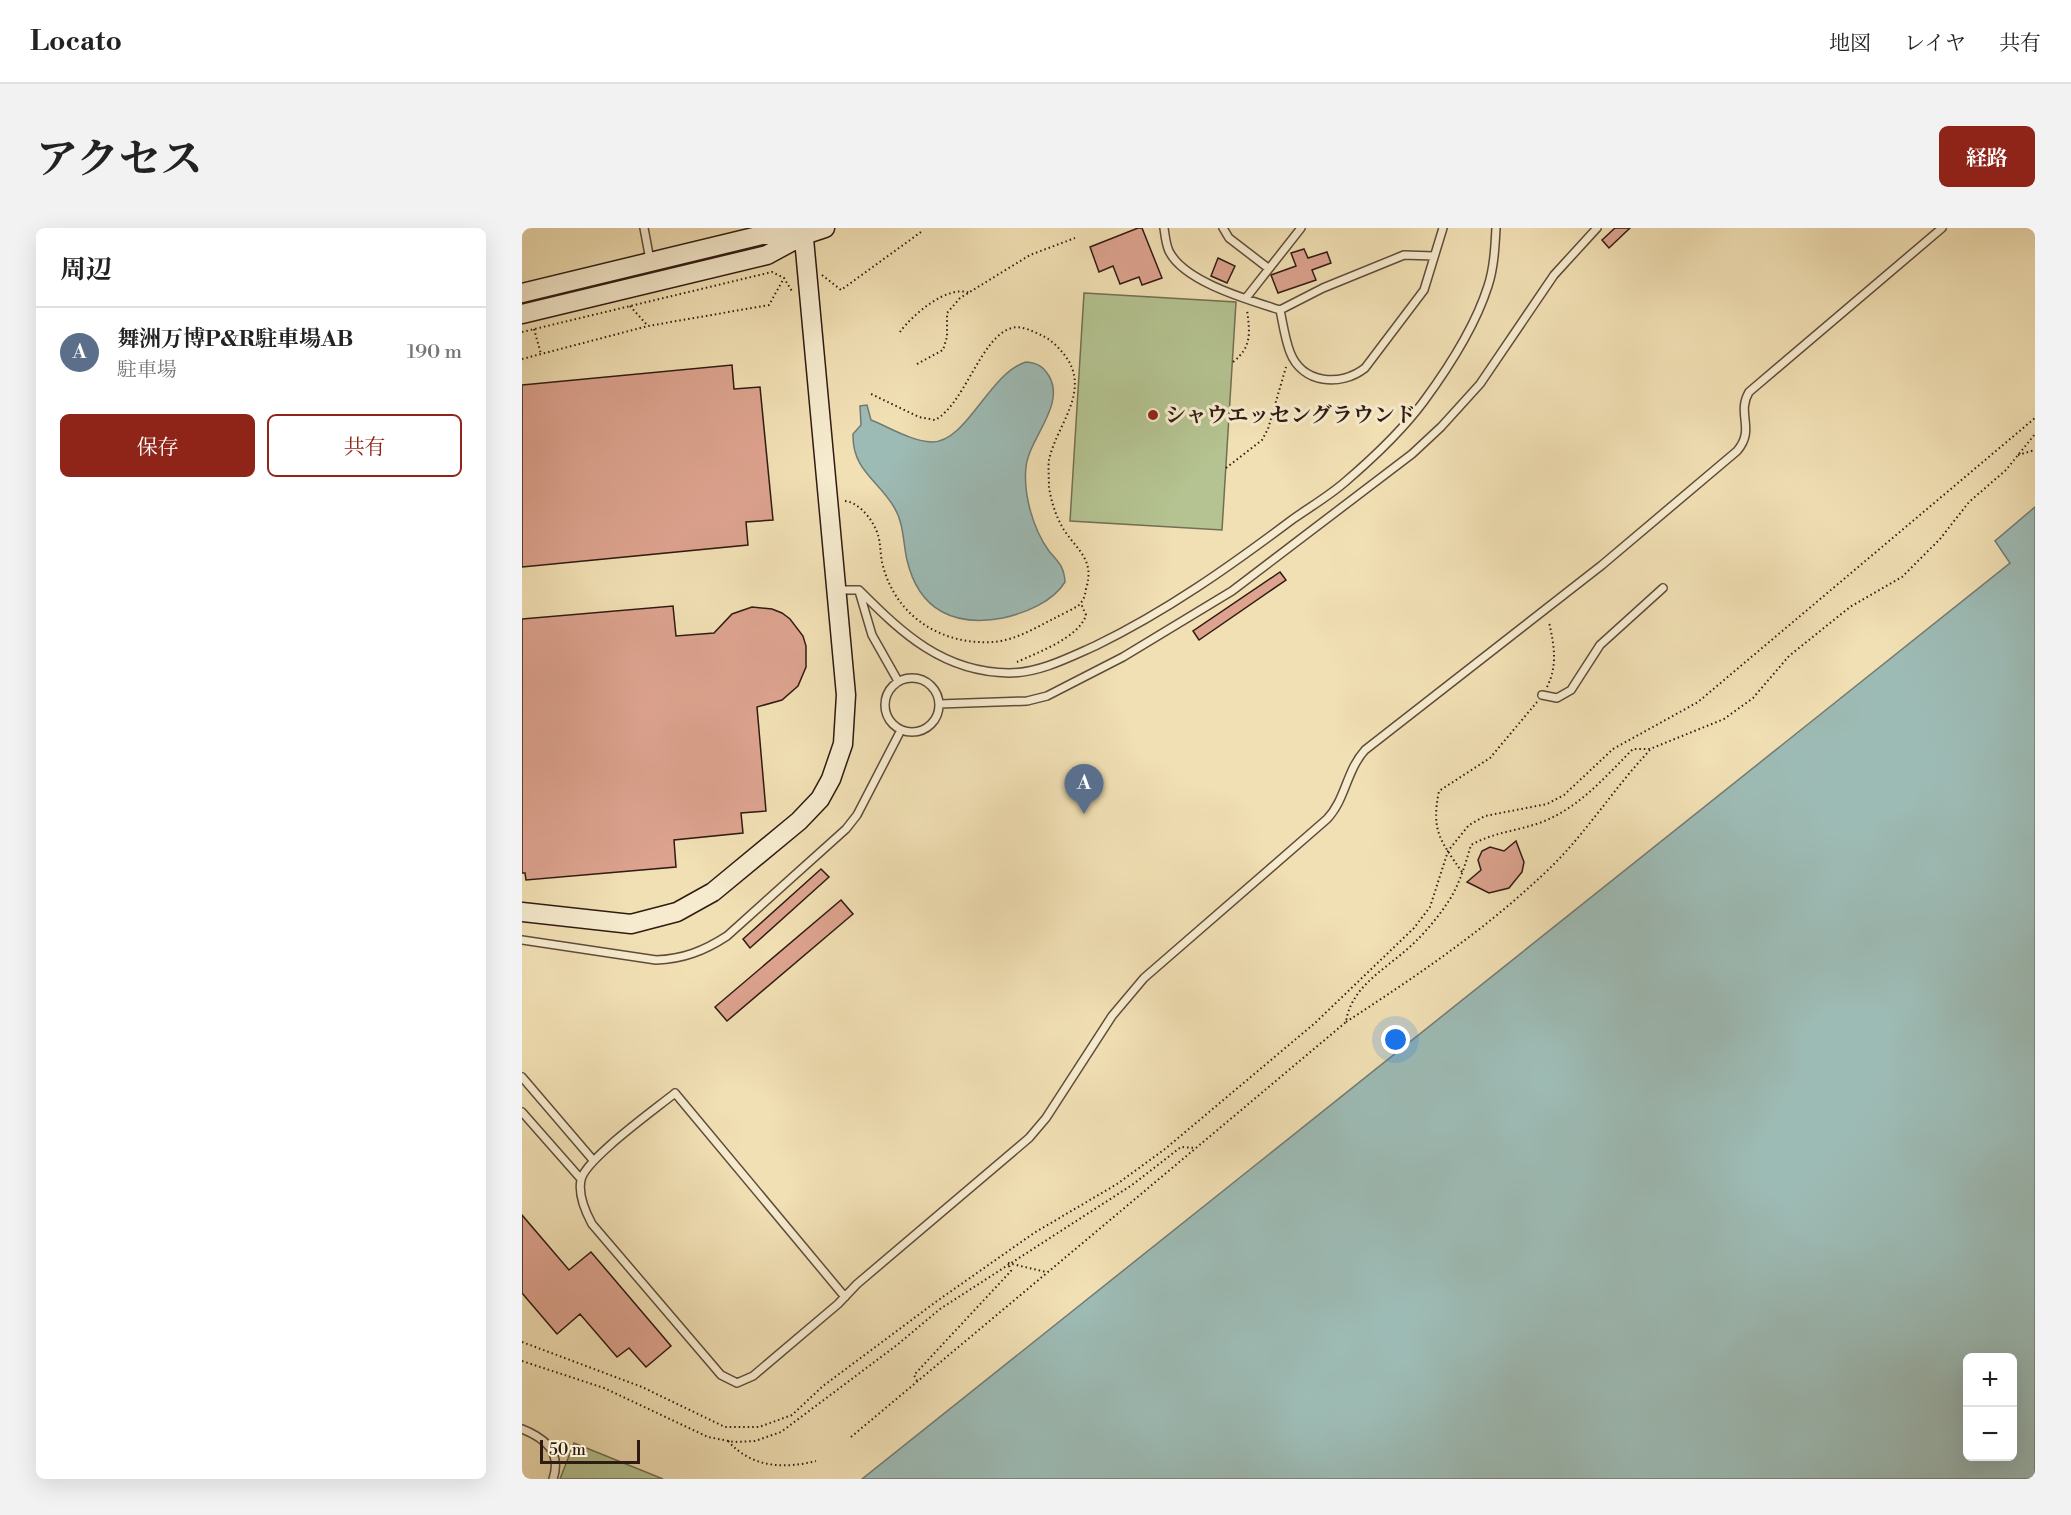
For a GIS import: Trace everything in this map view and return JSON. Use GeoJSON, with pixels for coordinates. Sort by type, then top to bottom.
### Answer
{"type":"FeatureCollection","features":[{"type":"Feature","properties":{"kind":"street"},"geometry":{"type":"LineString","coordinates":[[522,293],[762,235],[825,228]]}},
{"type":"Feature","properties":{"kind":"street"},"geometry":{"type":"LineString","coordinates":[[522,314],[768,255],[803,231]]}},
{"type":"Feature","properties":{"kind":"street"},"geometry":{"type":"LineString","coordinates":[[522,912],[631,924],[677,912],[713,892],[800,821],[820,799],[831,778],[843,744],[846,695],[803,231]]}},
{"type":"Feature","properties":{"kind":"lane"},"geometry":{"type":"LineString","coordinates":[[644,228],[651,262]]}},
{"type":"Feature","properties":{"kind":"lane"},"geometry":{"type":"LineString","coordinates":[[1164,228],[1169,251],[1182,267],[1197,277],[1280,310],[1323,288],[1404,255],[1434,256]]}},
{"type":"Feature","properties":{"kind":"lane"},"geometry":{"type":"LineString","coordinates":[[1223,228],[1229,238],[1268,268]]}},
{"type":"Feature","properties":{"kind":"lane"},"geometry":{"type":"LineString","coordinates":[[1246,298],[1301,228]]}},
{"type":"Feature","properties":{"kind":"lane"},"geometry":{"type":"LineString","coordinates":[[1280,310],[1290,354],[1303,369],[1321,379],[1333,380],[1354,376],[1372,361],[1424,291],[1443,228]]}},
{"type":"Feature","properties":{"kind":"lane"},"geometry":{"type":"LineString","coordinates":[[836,590],[859,590],[908,638],[924,648],[966,667],[1010,673],[1034,671],[1070,658],[1170,607],[1232,566],[1344,483],[1395,434],[1423,401],[1471,325],[1488,285],[1496,228]]}},
{"type":"Feature","properties":{"kind":"lane"},"geometry":{"type":"LineString","coordinates":[[939,704],[1027,701],[1047,696],[1178,626],[1270,564],[1381,479],[1441,427],[1480,384],[1554,275],[1597,228]]}},
{"type":"Feature","properties":{"kind":"lane"},"geometry":{"type":"LineString","coordinates":[[845,1297],[675,1093],[592,1160],[581,1179],[583,1203],[592,1224],[721,1375],[736,1383],[753,1376],[845,1297],[1039,1128],[1125,999],[1167,956],[1327,819],[1338,805],[1352,767],[1365,750],[1602,565],[1737,451],[1748,431],[1743,406],[1749,392],[1942,228]]}},
{"type":"Feature","properties":{"kind":"lane"},"geometry":{"type":"LineString","coordinates":[[1542,695],[1557,698],[1571,690],[1600,645],[1663,588]]}},
{"type":"Feature","properties":{"kind":"lane"},"geometry":{"type":"LineString","coordinates":[[859,590],[872,635],[898,681]]}},
{"type":"Feature","properties":{"kind":"lane"},"geometry":{"type":"LineString","coordinates":[[906,678],[922,679],[934,689],[939,704],[938,713],[927,727],[909,732],[901,730],[888,718],[885,702],[887,694],[898,681],[906,678]]}},
{"type":"Feature","properties":{"kind":"lane"},"geometry":{"type":"LineString","coordinates":[[522,940],[656,960],[675,959],[710,947],[727,936],[846,829],[862,805],[901,730]]}},
{"type":"Feature","properties":{"kind":"lane"},"geometry":{"type":"LineString","coordinates":[[522,1077],[592,1160]]}},
{"type":"Feature","properties":{"kind":"lane"},"geometry":{"type":"LineString","coordinates":[[522,1112],[581,1179]]}},
{"type":"Feature","properties":{"kind":"lane"},"geometry":{"type":"LineString","coordinates":[[522,1429],[547,1442],[556,1468],[553,1479]]}},
{"type":"Feature","properties":{"kind":"path"},"geometry":{"type":"LineString","coordinates":[[822,275],[841,290],[921,232]]}},
{"type":"Feature","properties":{"kind":"path"},"geometry":{"type":"LineString","coordinates":[[917,364],[943,350],[947,337],[947,313],[960,298],[1030,255],[1075,238]]}},
{"type":"Feature","properties":{"kind":"path"},"geometry":{"type":"LineString","coordinates":[[522,332],[772,272],[784,278],[798,302]]}},
{"type":"Feature","properties":{"kind":"path"},"geometry":{"type":"LineString","coordinates":[[522,359],[648,326],[769,305],[784,278]]}},
{"type":"Feature","properties":{"kind":"path"},"geometry":{"type":"LineString","coordinates":[[900,332],[911,317],[951,292],[963,290],[970,293]]}},
{"type":"Feature","properties":{"kind":"path"},"geometry":{"type":"LineString","coordinates":[[1233,362],[1243,354],[1249,344],[1246,298]]}},
{"type":"Feature","properties":{"kind":"path"},"geometry":{"type":"LineString","coordinates":[[630,306],[648,326]]}},
{"type":"Feature","properties":{"kind":"path"},"geometry":{"type":"LineString","coordinates":[[839,501],[856,505],[868,516],[878,532],[882,564],[898,603],[932,630],[972,643],[995,642],[1028,632],[1083,600],[1089,579],[1089,564],[1086,556],[1064,530],[1057,517],[1049,484],[1049,459],[1069,414],[1074,393],[1070,363],[1048,338],[1025,328],[1013,327],[997,337],[949,409],[935,420],[919,417],[869,393]]}},
{"type":"Feature","properties":{"kind":"path"},"geometry":{"type":"LineString","coordinates":[[534,329],[541,354]]}},
{"type":"Feature","properties":{"kind":"path"},"geometry":{"type":"LineString","coordinates":[[1226,468],[1262,440],[1268,429],[1290,354]]}},
{"type":"Feature","properties":{"kind":"path"},"geometry":{"type":"LineString","coordinates":[[522,1342],[642,1387],[725,1427],[759,1427],[792,1415],[823,1386],[885,1343],[937,1301],[1034,1233],[1117,1184],[1165,1149],[1315,1023],[1414,928],[1430,907],[1448,851],[1469,825],[1485,816],[1547,804],[1564,795],[1613,749],[1698,702],[2035,418]]}},
{"type":"Feature","properties":{"kind":"path"},"geometry":{"type":"LineString","coordinates":[[1346,1022],[1348,1009],[1358,991],[1416,941],[1447,904],[1462,872],[1471,845],[1568,810],[1586,796],[1633,749],[1650,749],[1724,719],[1753,698],[1789,656],[1850,608],[1902,577],[1940,539],[1969,502],[2006,470],[2035,434]]}},
{"type":"Feature","properties":{"kind":"path"},"geometry":{"type":"LineString","coordinates":[[2018,455],[2035,450]]}},
{"type":"Feature","properties":{"kind":"path"},"geometry":{"type":"LineString","coordinates":[[1010,673],[1017,662],[1050,647],[1074,631],[1086,615],[1082,606],[1076,606]]}},
{"type":"Feature","properties":{"kind":"path"},"geometry":{"type":"LineString","coordinates":[[1462,872],[1440,836],[1434,815],[1439,791],[1490,758],[1542,695],[1555,671],[1554,645],[1549,622]]}},
{"type":"Feature","properties":{"kind":"path"},"geometry":{"type":"LineString","coordinates":[[852,1437],[1346,1022],[1427,970],[1485,927],[1551,868],[1650,749]]}},
{"type":"Feature","properties":{"kind":"path"},"geometry":{"type":"LineString","coordinates":[[522,1360],[604,1388],[708,1437],[728,1441],[754,1442],[782,1432],[897,1345],[940,1309],[1008,1263],[1132,1185],[1181,1148],[1196,1148]]}},
{"type":"Feature","properties":{"kind":"path"},"geometry":{"type":"LineString","coordinates":[[1008,1263],[1047,1272]]}},
{"type":"Feature","properties":{"kind":"path"},"geometry":{"type":"LineString","coordinates":[[917,1382],[914,1375],[1011,1271],[1008,1263]]}},
{"type":"Feature","properties":{"kind":"path"},"geometry":{"type":"LineString","coordinates":[[728,1441],[737,1451],[766,1464],[791,1468],[816,1461]]}},
{"type":"Feature","properties":{"kind":"green space","name":"シャウエッセングラウンド"},"geometry":{"type":"Polygon","coordinates":[[[1084,293],[1236,302],[1222,530],[1070,521],[1084,293]]]}},
{"type":"Feature","properties":{"kind":"green space"},"geometry":{"type":"Polygon","coordinates":[[[574,1443],[663,1479],[560,1479],[574,1443]]]}},
{"type":"Feature","properties":{"kind":"water"},"geometry":{"type":"Polygon","coordinates":[[[1026,362],[1042,367],[1053,387],[1050,410],[1033,445],[1025,477],[1034,522],[1043,542],[1060,565],[1065,582],[1046,601],[1020,613],[986,620],[955,617],[942,612],[920,592],[907,560],[897,513],[888,498],[861,466],[854,446],[853,434],[861,425],[860,406],[867,405],[871,420],[909,437],[932,442],[945,439],[967,420],[1001,379],[1026,362]]]}},
{"type":"Feature","properties":{"kind":"water"},"geometry":{"type":"Polygon","coordinates":[[[2035,507],[2035,1479],[862,1479],[2010,563],[1995,541],[2035,507]]]}},
{"type":"Feature","properties":{"kind":"building"},"geometry":{"type":"Polygon","coordinates":[[[1142,228],[1162,278],[1142,285],[1139,277],[1120,284],[1113,266],[1099,272],[1090,247],[1142,228]]]}},
{"type":"Feature","properties":{"kind":"building"},"geometry":{"type":"Polygon","coordinates":[[[1615,228],[1630,228],[1609,248],[1602,240],[1615,228]]]}},
{"type":"Feature","properties":{"kind":"building"},"geometry":{"type":"Polygon","coordinates":[[[1304,249],[1308,258],[1327,252],[1331,263],[1312,270],[1316,280],[1278,293],[1271,275],[1296,266],[1291,253],[1304,249]]]}},
{"type":"Feature","properties":{"kind":"building"},"geometry":{"type":"Polygon","coordinates":[[[1218,258],[1235,266],[1227,283],[1211,276],[1218,258]]]}},
{"type":"Feature","properties":{"kind":"building"},"geometry":{"type":"Polygon","coordinates":[[[732,365],[734,389],[760,387],[773,520],[746,522],[748,545],[522,567],[522,385],[732,365]]]}},
{"type":"Feature","properties":{"kind":"building"},"geometry":{"type":"Polygon","coordinates":[[[1280,572],[1286,580],[1199,640],[1193,631],[1280,572]]]}},
{"type":"Feature","properties":{"kind":"building"},"geometry":{"type":"Polygon","coordinates":[[[673,606],[676,636],[714,633],[732,614],[752,607],[772,609],[782,613],[790,619],[803,636],[806,646],[806,667],[798,686],[782,700],[757,707],[766,811],[741,813],[743,833],[674,840],[676,867],[526,880],[525,873],[522,873],[522,619],[673,606]]]}},
{"type":"Feature","properties":{"kind":"building"},"geometry":{"type":"Polygon","coordinates":[[[1516,841],[1524,862],[1522,872],[1509,888],[1489,893],[1467,882],[1481,870],[1478,860],[1482,851],[1490,847],[1504,851],[1516,841]]]}},
{"type":"Feature","properties":{"kind":"building"},"geometry":{"type":"Polygon","coordinates":[[[821,869],[829,877],[750,948],[743,939],[821,869]]]}},
{"type":"Feature","properties":{"kind":"building"},"geometry":{"type":"Polygon","coordinates":[[[841,900],[853,914],[727,1021],[715,1007],[841,900]]]}},
{"type":"Feature","properties":{"kind":"building"},"geometry":{"type":"Polygon","coordinates":[[[522,1215],[569,1270],[591,1252],[671,1346],[646,1367],[629,1348],[617,1357],[580,1314],[557,1334],[522,1293],[522,1215]]]}},
{"type":"Feature","properties":{"kind":"place","name":"シャウエッセングラウンド"},"geometry":{"type":"Point","coordinates":[1153,415]}},
{"type":"Feature","properties":{"kind":"place","name":"舞洲万博P&R駐車場AB"},"geometry":{"type":"Point","coordinates":[1084,814]}}]}
